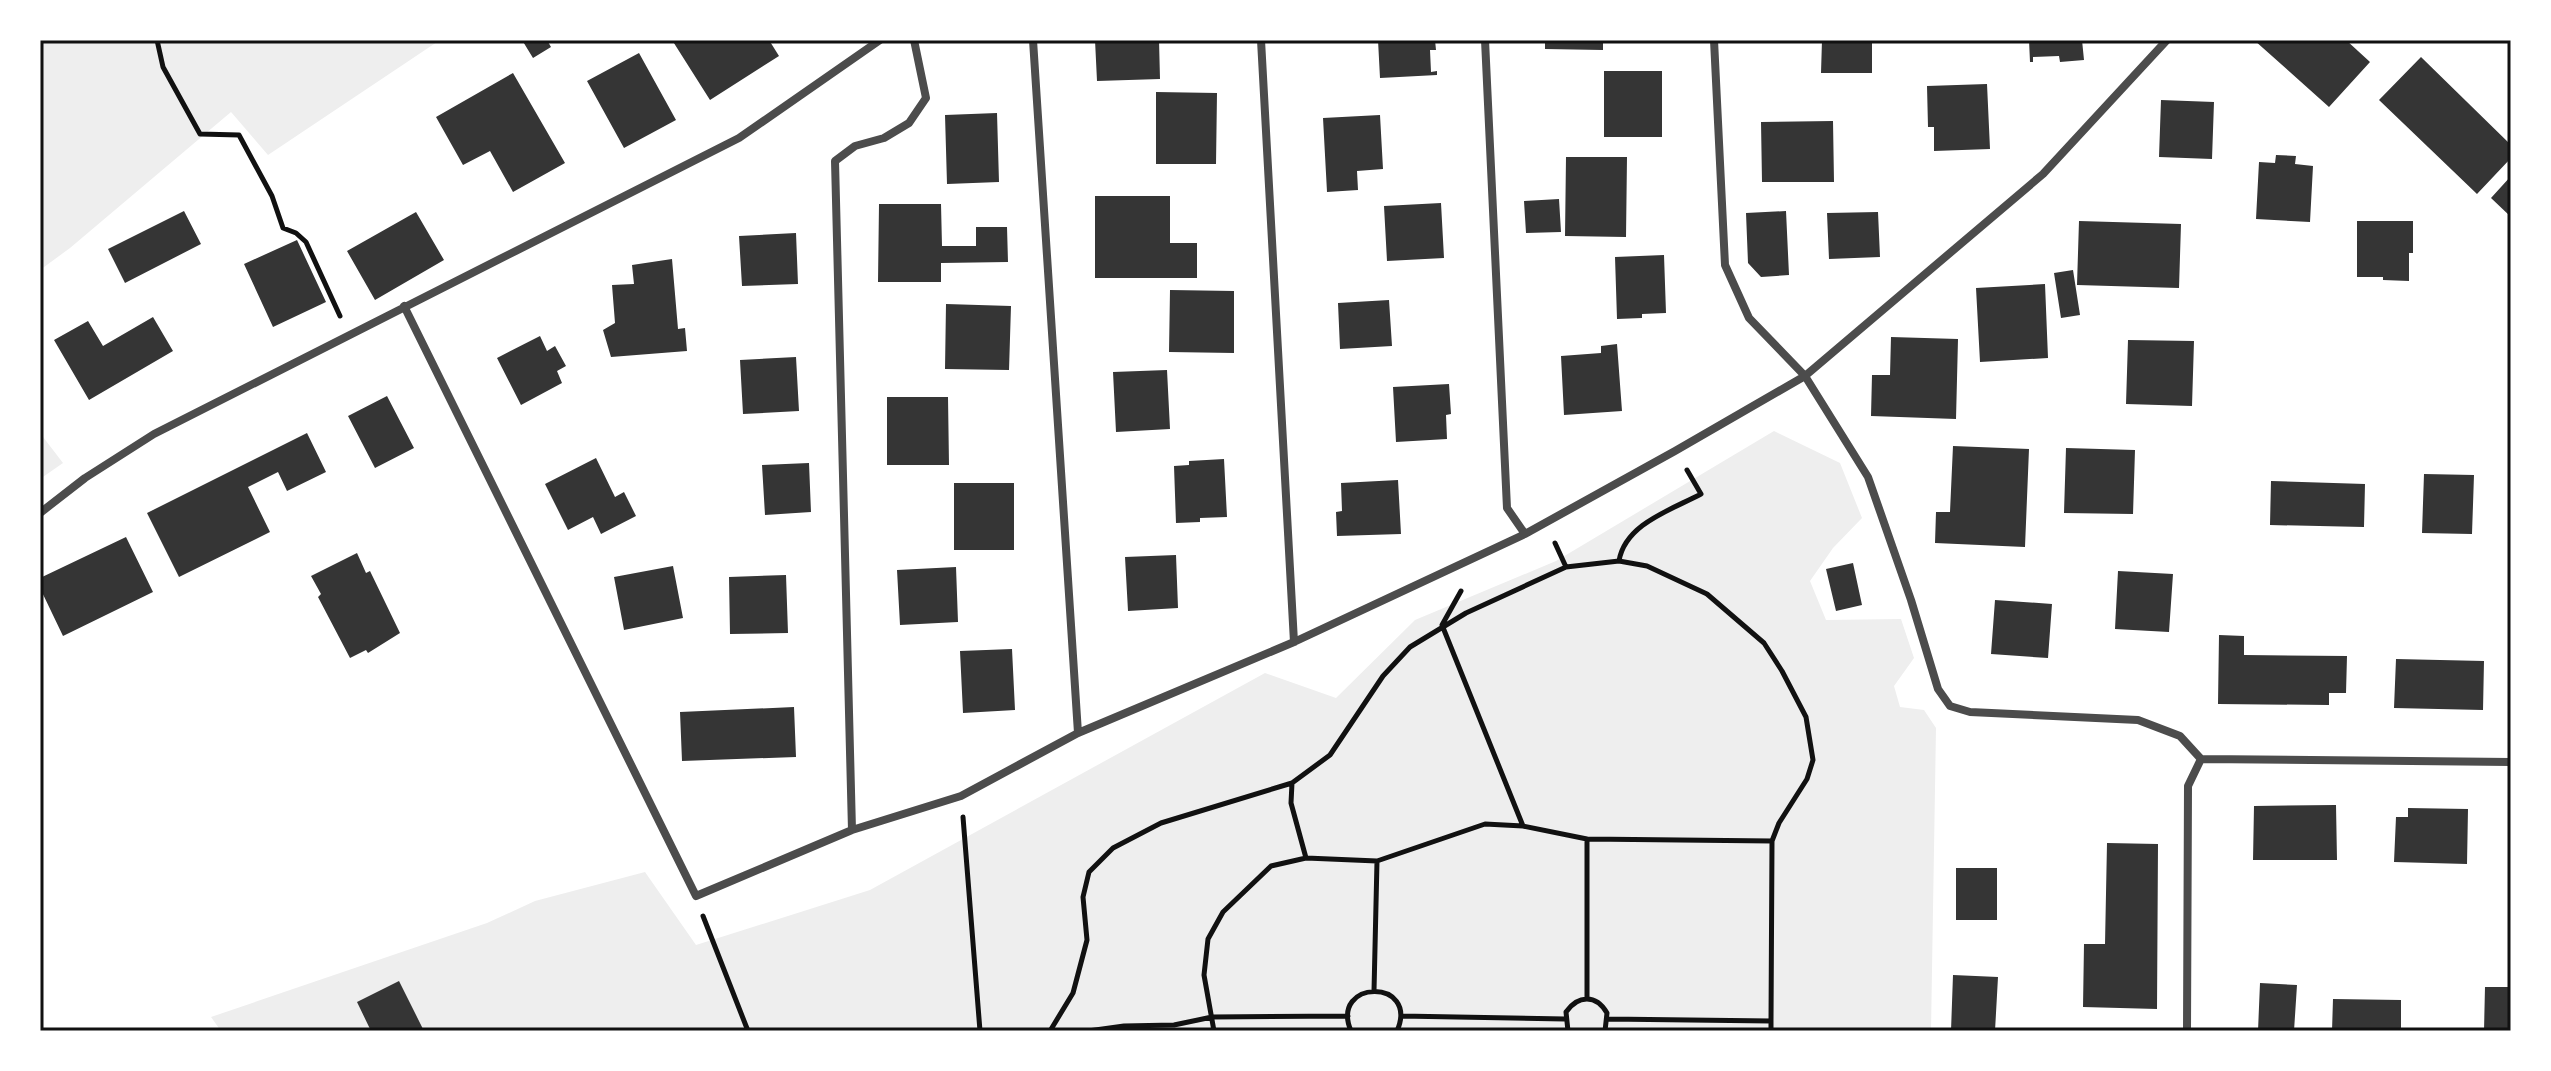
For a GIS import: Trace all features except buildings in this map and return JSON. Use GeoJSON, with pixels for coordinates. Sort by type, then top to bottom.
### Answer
{"type":"FeatureCollection","features":[{"type":"Feature","properties":{"kind":"street"},"geometry":{"type":"LineString","coordinates":[[40,513],[85,478],[154,434],[739,138],[880,40]]}},
{"type":"Feature","properties":{"kind":"street"},"geometry":{"type":"LineString","coordinates":[[852,830],[835,161],[855,146],[884,138],[909,123],[926,98],[914,40]]}},
{"type":"Feature","properties":{"kind":"street"},"geometry":{"type":"LineString","coordinates":[[1033,40],[1078,733]]}},
{"type":"Feature","properties":{"kind":"street"},"geometry":{"type":"LineString","coordinates":[[1261,40],[1294,642]]}},
{"type":"Feature","properties":{"kind":"street"},"geometry":{"type":"LineString","coordinates":[[1485,40],[1507,508],[1525,534]]}},
{"type":"Feature","properties":{"kind":"street"},"geometry":{"type":"LineString","coordinates":[[1714,40],[1725,265],[1749,318],[1805,376],[1868,477],[1938,689],[1950,706],[1970,712],[2138,720],[2180,736],[2201,759],[2511,762]]}},
{"type":"Feature","properties":{"kind":"street"},"geometry":{"type":"LineString","coordinates":[[404,306],[696,896],[852,830],[961,796],[1078,733],[1294,642],[1525,534],[1805,376],[2043,174],[2167,40]]}},
{"type":"Feature","properties":{"kind":"street"},"geometry":{"type":"LineString","coordinates":[[2187,1031],[2188,786],[2201,759]]}},
{"type":"Feature","properties":{"kind":"path"},"geometry":{"type":"LineString","coordinates":[[157,40],[163,67],[200,134],[239,135],[272,196],[283,228],[296,233],[306,242],[349,335]]}},
{"type":"Feature","properties":{"kind":"path"},"geometry":{"type":"LineString","coordinates":[[1619,561],[1621,548],[1641,526],[1701,494],[1675,451]]}},
{"type":"Feature","properties":{"kind":"path"},"geometry":{"type":"LineString","coordinates":[[1050,1031],[1073,993],[1087,940],[1083,897],[1089,872],[1113,848],[1161,823],[1292,783],[1330,755],[1383,676],[1410,647],[1442,625],[1566,567],[1619,561],[1647,566],[1707,594],[1764,643],[1806,717],[1813,760],[1807,779],[1779,823],[1772,841],[1771,1031]]}},
{"type":"Feature","properties":{"kind":"path"},"geometry":{"type":"LineString","coordinates":[[1442,625],[1523,826]]}},
{"type":"Feature","properties":{"kind":"path"},"geometry":{"type":"LineString","coordinates":[[1292,783],[1291,803],[1306,858]]}},
{"type":"Feature","properties":{"kind":"path"},"geometry":{"type":"LineString","coordinates":[[961,796],[980,1031]]}},
{"type":"Feature","properties":{"kind":"path"},"geometry":{"type":"LineString","coordinates":[[1214,1031],[1204,975],[1208,939],[1223,912],[1271,866],[1306,858],[1377,861],[1485,824],[1523,826],[1587,839],[1772,841]]}},
{"type":"Feature","properties":{"kind":"path"},"geometry":{"type":"LineString","coordinates":[[1587,839],[1587,998]]}},
{"type":"Feature","properties":{"kind":"path"},"geometry":{"type":"LineString","coordinates":[[1374,991],[1377,861]]}},
{"type":"Feature","properties":{"kind":"path"},"geometry":{"type":"LineString","coordinates":[[696,896],[748,1031]]}},
{"type":"Feature","properties":{"kind":"path"},"geometry":{"type":"LineString","coordinates":[[1351,1031],[1349,1008],[1359,995],[1374,991],[1383,992],[1396,1001],[1401,1016],[1397,1031]]}},
{"type":"Feature","properties":{"kind":"path"},"geometry":{"type":"LineString","coordinates":[[1568,1031],[1566,1012],[1574,1002],[1587,998],[1604,1007],[1608,1019],[1605,1031]]}},
{"type":"Feature","properties":{"kind":"path"},"geometry":{"type":"LineString","coordinates":[[1088,1031],[1124,1026],[1174,1025],[1212,1017],[1348,1016]]}},
{"type":"Feature","properties":{"kind":"path"},"geometry":{"type":"LineString","coordinates":[[1401,1016],[1565,1019]]}},
{"type":"Feature","properties":{"kind":"path"},"geometry":{"type":"LineString","coordinates":[[1608,1019],[1771,1021]]}},
{"type":"Feature","properties":{"kind":"shaded area"},"geometry":{"type":"Polygon","coordinates":[[[40,40],[440,40],[268,155],[231,112],[40,270],[40,40]]]}},
{"type":"Feature","properties":{"kind":"shaded area"},"geometry":{"type":"Polygon","coordinates":[[[1774,431],[1840,463],[1862,518],[1833,548],[1810,581],[1826,620],[1901,619],[1914,658],[1894,686],[1900,707],[1924,710],[1936,728],[1931,1031],[221,1031],[211,1017],[487,923],[535,901],[645,872],[696,945],[870,890],[1265,673],[1336,698],[1415,620],[1556,561],[1774,431]]]}},
{"type":"Feature","properties":{"kind":"shaded area"},"geometry":{"type":"Polygon","coordinates":[[[40,433],[63,463],[40,479],[40,433]]]}}]}
